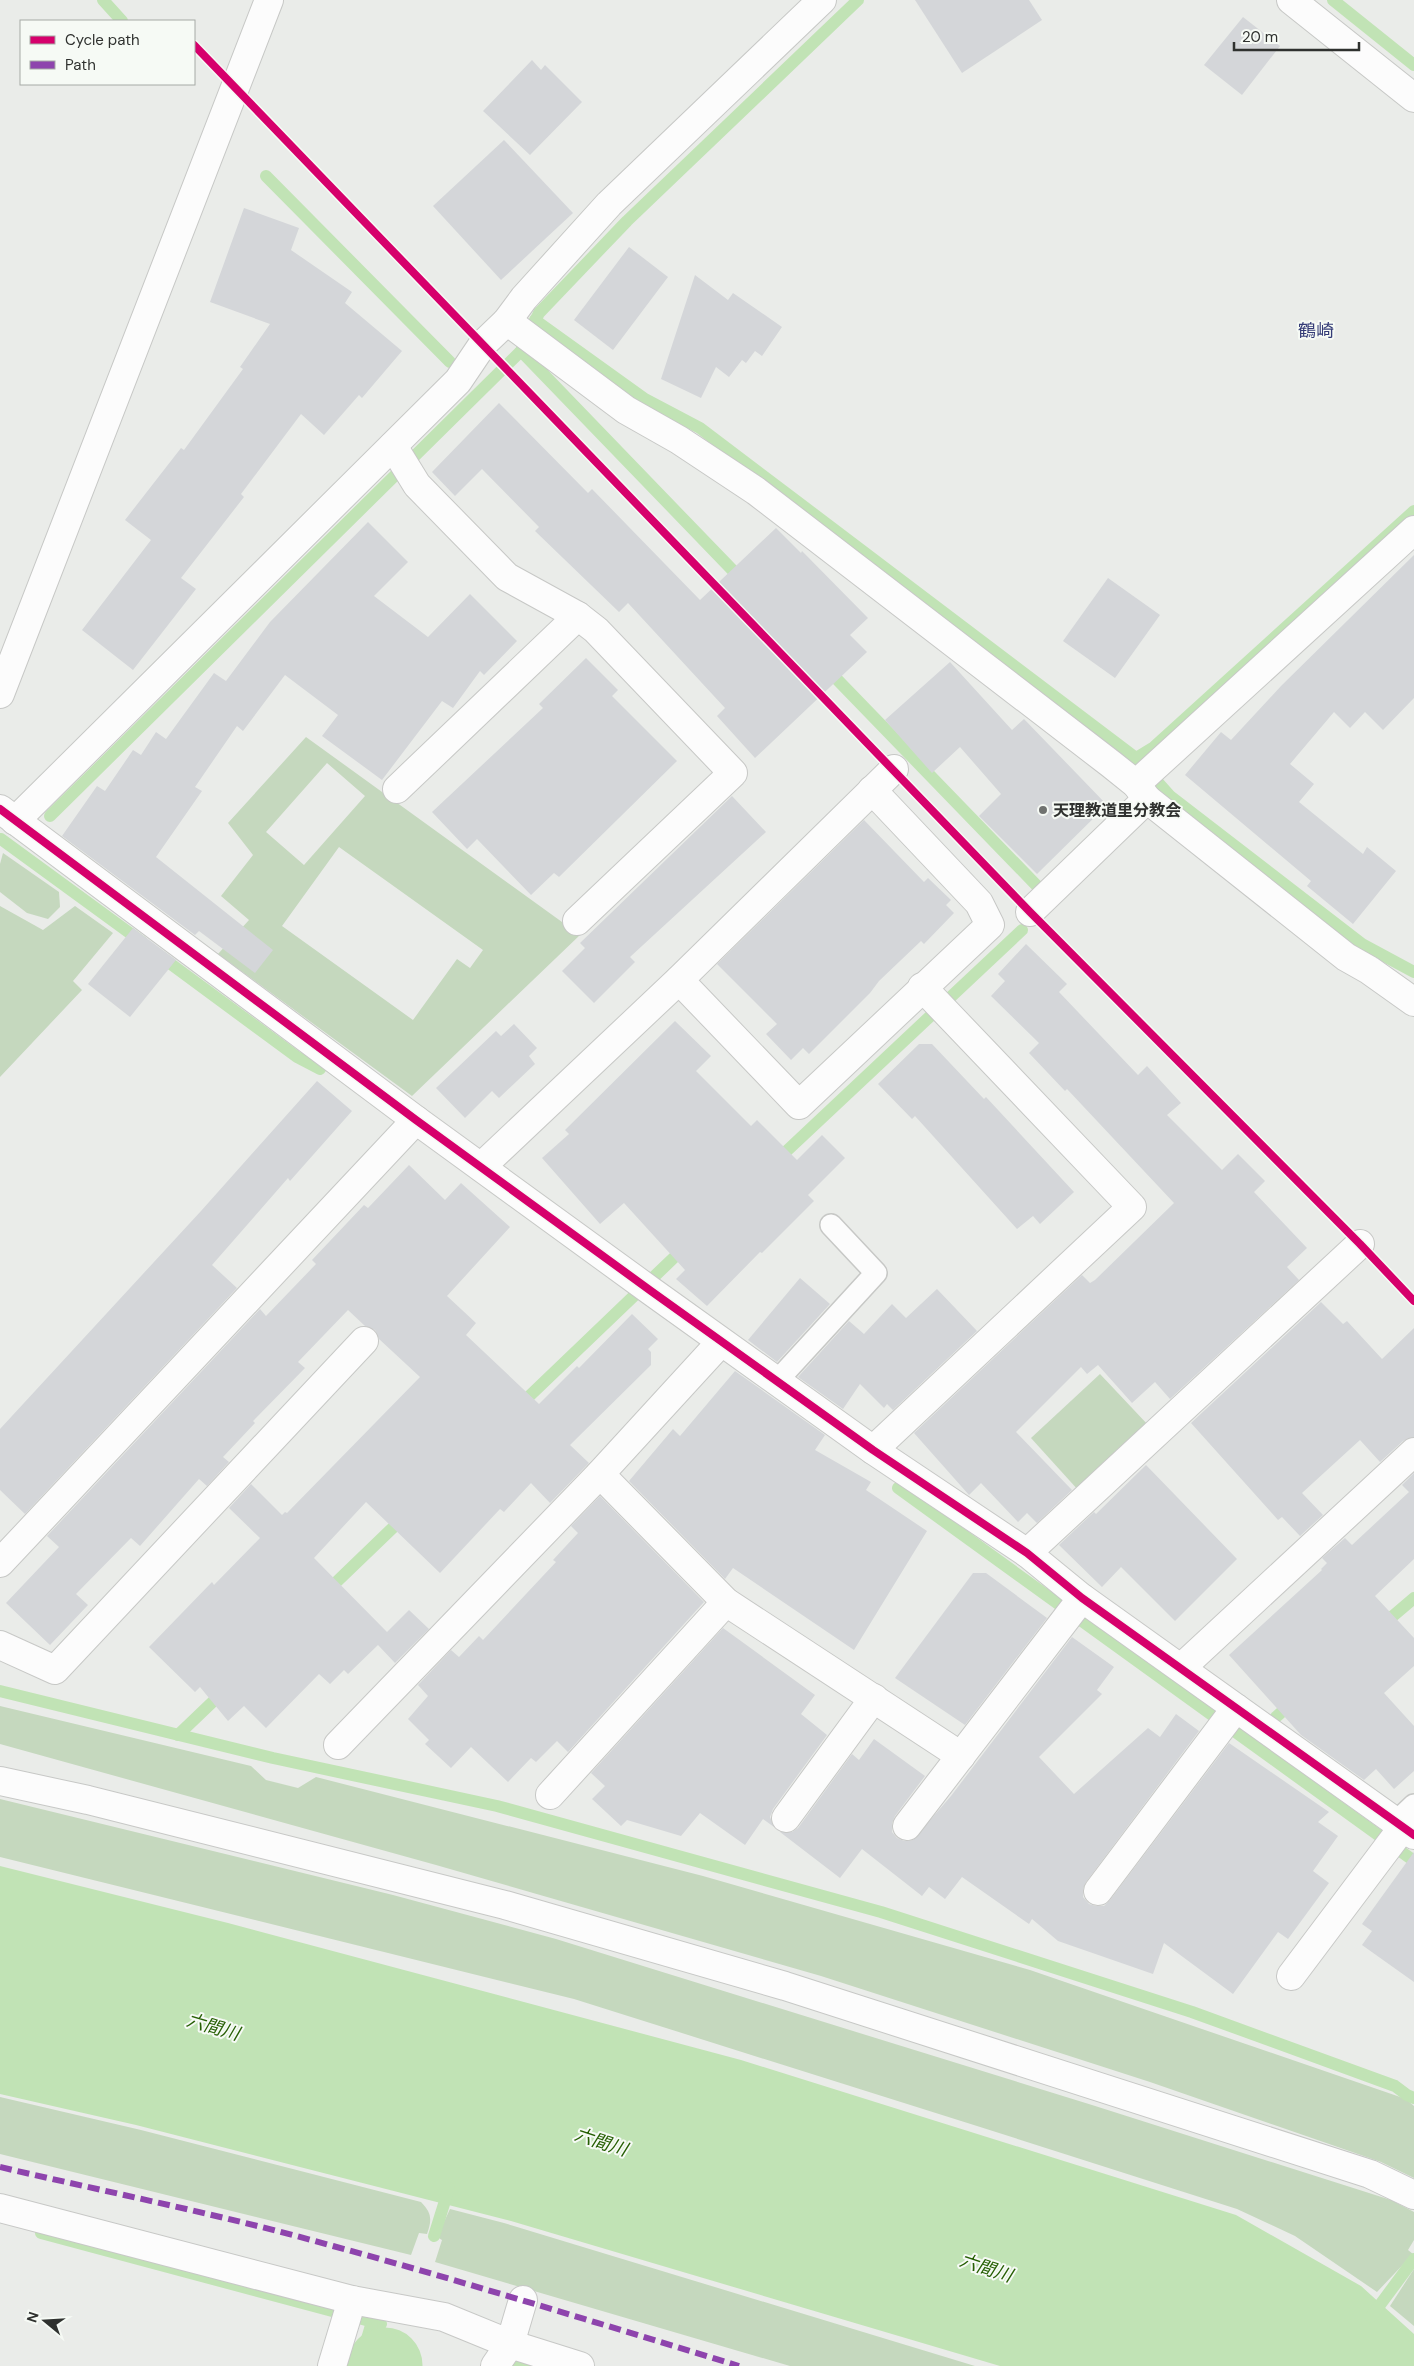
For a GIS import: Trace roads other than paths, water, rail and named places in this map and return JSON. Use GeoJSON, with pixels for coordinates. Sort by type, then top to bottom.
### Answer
{"type":"FeatureCollection","features":[{"type":"Feature","properties":{"kind":"street"},"geometry":{"type":"LineString","coordinates":[[0,694],[269,0]]}},
{"type":"Feature","properties":{"kind":"street"},"geometry":{"type":"LineString","coordinates":[[519,331],[524,298],[609,204],[822,0]]}},
{"type":"Feature","properties":{"kind":"street"},"geometry":{"type":"LineString","coordinates":[[1291,0],[1414,98]]}},
{"type":"Feature","properties":{"kind":"street"},"geometry":{"type":"LineString","coordinates":[[519,331],[483,344],[401,458],[8,815],[416,1120],[642,1285],[873,1450],[1027,1553],[1074,1609],[1180,1668],[1227,1719],[1401,1829],[1291,1976]]}},
{"type":"Feature","properties":{"kind":"street"},"geometry":{"type":"LineString","coordinates":[[519,331],[626,410],[679,440],[756,492],[1145,782],[1346,957],[1369,970],[1414,1002]]}},
{"type":"Feature","properties":{"kind":"street"},"geometry":{"type":"LineString","coordinates":[[401,458],[417,485],[507,577],[578,616],[596,630],[733,773],[578,921]]}},
{"type":"Feature","properties":{"kind":"street"},"geometry":{"type":"LineString","coordinates":[[1030,912],[1145,782],[1414,530]]}},
{"type":"Feature","properties":{"kind":"street"},"geometry":{"type":"LineString","coordinates":[[397,789],[578,616]]}},
{"type":"Feature","properties":{"kind":"street"},"geometry":{"type":"LineString","coordinates":[[482,1167],[679,980],[894,769]]}},
{"type":"Feature","properties":{"kind":"street"},"geometry":{"type":"LineString","coordinates":[[679,980],[800,1105],[936,1002],[990,925],[979,904],[872,790]]}},
{"type":"Feature","properties":{"kind":"street"},"geometry":{"type":"LineString","coordinates":[[873,1450],[1132,1207],[936,1002]]}},
{"type":"Feature","properties":{"kind":"street"},"geometry":{"type":"LineString","coordinates":[[0,1563],[416,1120]]}},
{"type":"Feature","properties":{"kind":"street"},"geometry":{"type":"LineString","coordinates":[[1027,1553],[1360,1244]]}},
{"type":"Feature","properties":{"kind":"street"},"geometry":{"type":"LineString","coordinates":[[0,1645],[55,1670],[364,1341]]}},
{"type":"Feature","properties":{"kind":"street"},"geometry":{"type":"LineString","coordinates":[[338,1745],[600,1474],[721,1342]]}},
{"type":"Feature","properties":{"kind":"street"},"geometry":{"type":"LineString","coordinates":[[1180,1668],[1414,1452]]}},
{"type":"Feature","properties":{"kind":"street"},"geometry":{"type":"LineString","coordinates":[[600,1474],[726,1602],[961,1756]]}},
{"type":"Feature","properties":{"kind":"street"},"geometry":{"type":"LineString","coordinates":[[550,1795],[726,1602]]}},
{"type":"Feature","properties":{"kind":"street"},"geometry":{"type":"LineString","coordinates":[[908,1826],[1074,1609]]}},
{"type":"Feature","properties":{"kind":"street"},"geometry":{"type":"LineString","coordinates":[[786,1818],[874,1698]]}},
{"type":"Feature","properties":{"kind":"street"},"geometry":{"type":"LineString","coordinates":[[1098,1891],[1227,1719]]}},
{"type":"Feature","properties":{"kind":"street"},"geometry":{"type":"LineString","coordinates":[[0,1781],[97,1802],[496,1902],[766,1980],[1370,2174],[1414,2195]]}},
{"type":"Feature","properties":{"kind":"street"},"geometry":{"type":"LineString","coordinates":[[0,2208],[349,2311],[444,2317],[510,2344],[580,2366]]}},
{"type":"Feature","properties":{"kind":"street"},"geometry":{"type":"LineString","coordinates":[[494,2366],[510,2344],[523,2300]]}},
{"type":"Feature","properties":{"kind":"street"},"geometry":{"type":"LineString","coordinates":[[332,2366],[349,2311]]}},
{"type":"Feature","properties":{"kind":"lane"},"geometry":{"type":"LineString","coordinates":[[776,1382],[876,1273],[831,1225]]}},
{"type":"Feature","properties":{"kind":"water","name":"六間川"},"geometry":{"type":"Polygon","coordinates":[[[0,1866],[228,1923],[741,2060],[1236,2215],[1361,2286],[1414,2334],[1414,2366],[1000,2366],[511,2221],[136,2125],[0,2094],[0,1866]]]}},
{"type":"Feature","properties":{"kind":"waterway"},"geometry":{"type":"LineString","coordinates":[[103,0],[121,20]]}},
{"type":"Feature","properties":{"kind":"waterway"},"geometry":{"type":"LineString","coordinates":[[50,816],[521,351],[539,313],[627,221],[858,0]]}},
{"type":"Feature","properties":{"kind":"waterway"},"geometry":{"type":"LineString","coordinates":[[1333,0],[1414,65]]}},
{"type":"Feature","properties":{"kind":"waterway"},"geometry":{"type":"LineString","coordinates":[[266,176],[450,362]]}},
{"type":"Feature","properties":{"kind":"waterway"},"geometry":{"type":"LineString","coordinates":[[535,320],[645,399],[700,428],[1136,758],[1170,796],[1362,944],[1414,972]]}},
{"type":"Feature","properties":{"kind":"waterway"},"geometry":{"type":"LineString","coordinates":[[521,351],[743,581]]}},
{"type":"Feature","properties":{"kind":"waterway"},"geometry":{"type":"LineString","coordinates":[[1136,758],[1154,747],[1414,511]]}},
{"type":"Feature","properties":{"kind":"waterway"},"geometry":{"type":"LineString","coordinates":[[826,668],[1039,888]]}},
{"type":"Feature","properties":{"kind":"waterway"},"geometry":{"type":"LineString","coordinates":[[1,839],[142,942]]}},
{"type":"Feature","properties":{"kind":"waterway"},"geometry":{"type":"LineString","coordinates":[[776,1161],[1022,930]]}},
{"type":"Feature","properties":{"kind":"waterway"},"geometry":{"type":"LineString","coordinates":[[160,956],[297,1057],[320,1069]]}},
{"type":"Feature","properties":{"kind":"waterway"},"geometry":{"type":"LineString","coordinates":[[519,1406],[685,1247]]}},
{"type":"Feature","properties":{"kind":"waterway"},"geometry":{"type":"LineString","coordinates":[[898,1488],[1414,1861]]}},
{"type":"Feature","properties":{"kind":"waterway"},"geometry":{"type":"LineString","coordinates":[[325,1593],[404,1517]]}},
{"type":"Feature","properties":{"kind":"waterway"},"geometry":{"type":"LineString","coordinates":[[1380,1627],[1414,1598]]}},
{"type":"Feature","properties":{"kind":"waterway"},"geometry":{"type":"LineString","coordinates":[[0,1691],[273,1758],[497,1806],[881,1912],[1192,2012],[1395,2086],[1414,2098]]}},
{"type":"Feature","properties":{"kind":"waterway"},"geometry":{"type":"LineString","coordinates":[[178,1735],[224,1691]]}},
{"type":"Feature","properties":{"kind":"waterway"},"geometry":{"type":"LineString","coordinates":[[1276,1717],[1293,1702]]}},
{"type":"Feature","properties":{"kind":"waterway"},"geometry":{"type":"LineString","coordinates":[[434,2236],[449,2188]]}},
{"type":"Feature","properties":{"kind":"waterway"},"geometry":{"type":"LineString","coordinates":[[41,2233],[381,2324]]}},
{"type":"Feature","properties":{"kind":"waterway"},"geometry":{"type":"LineString","coordinates":[[1371,2317],[1414,2259]]}},
{"type":"Feature","properties":{"kind":"waterway"},"geometry":{"type":"LineString","coordinates":[[359,2366],[372,2322]]}},
{"type":"Feature","properties":{"kind":"waterway"},"geometry":{"type":"LineString","coordinates":[[515,2366],[520,2359],[534,2363]]}},
{"type":"Feature","properties":{"kind":"place","name":"天理教道里分教会"},"geometry":{"type":"Point","coordinates":[1043,810]}},
{"type":"Feature","properties":{"kind":"district","name":"鶴崎"},"geometry":{"type":"Point","coordinates":[1316,331]}}]}
